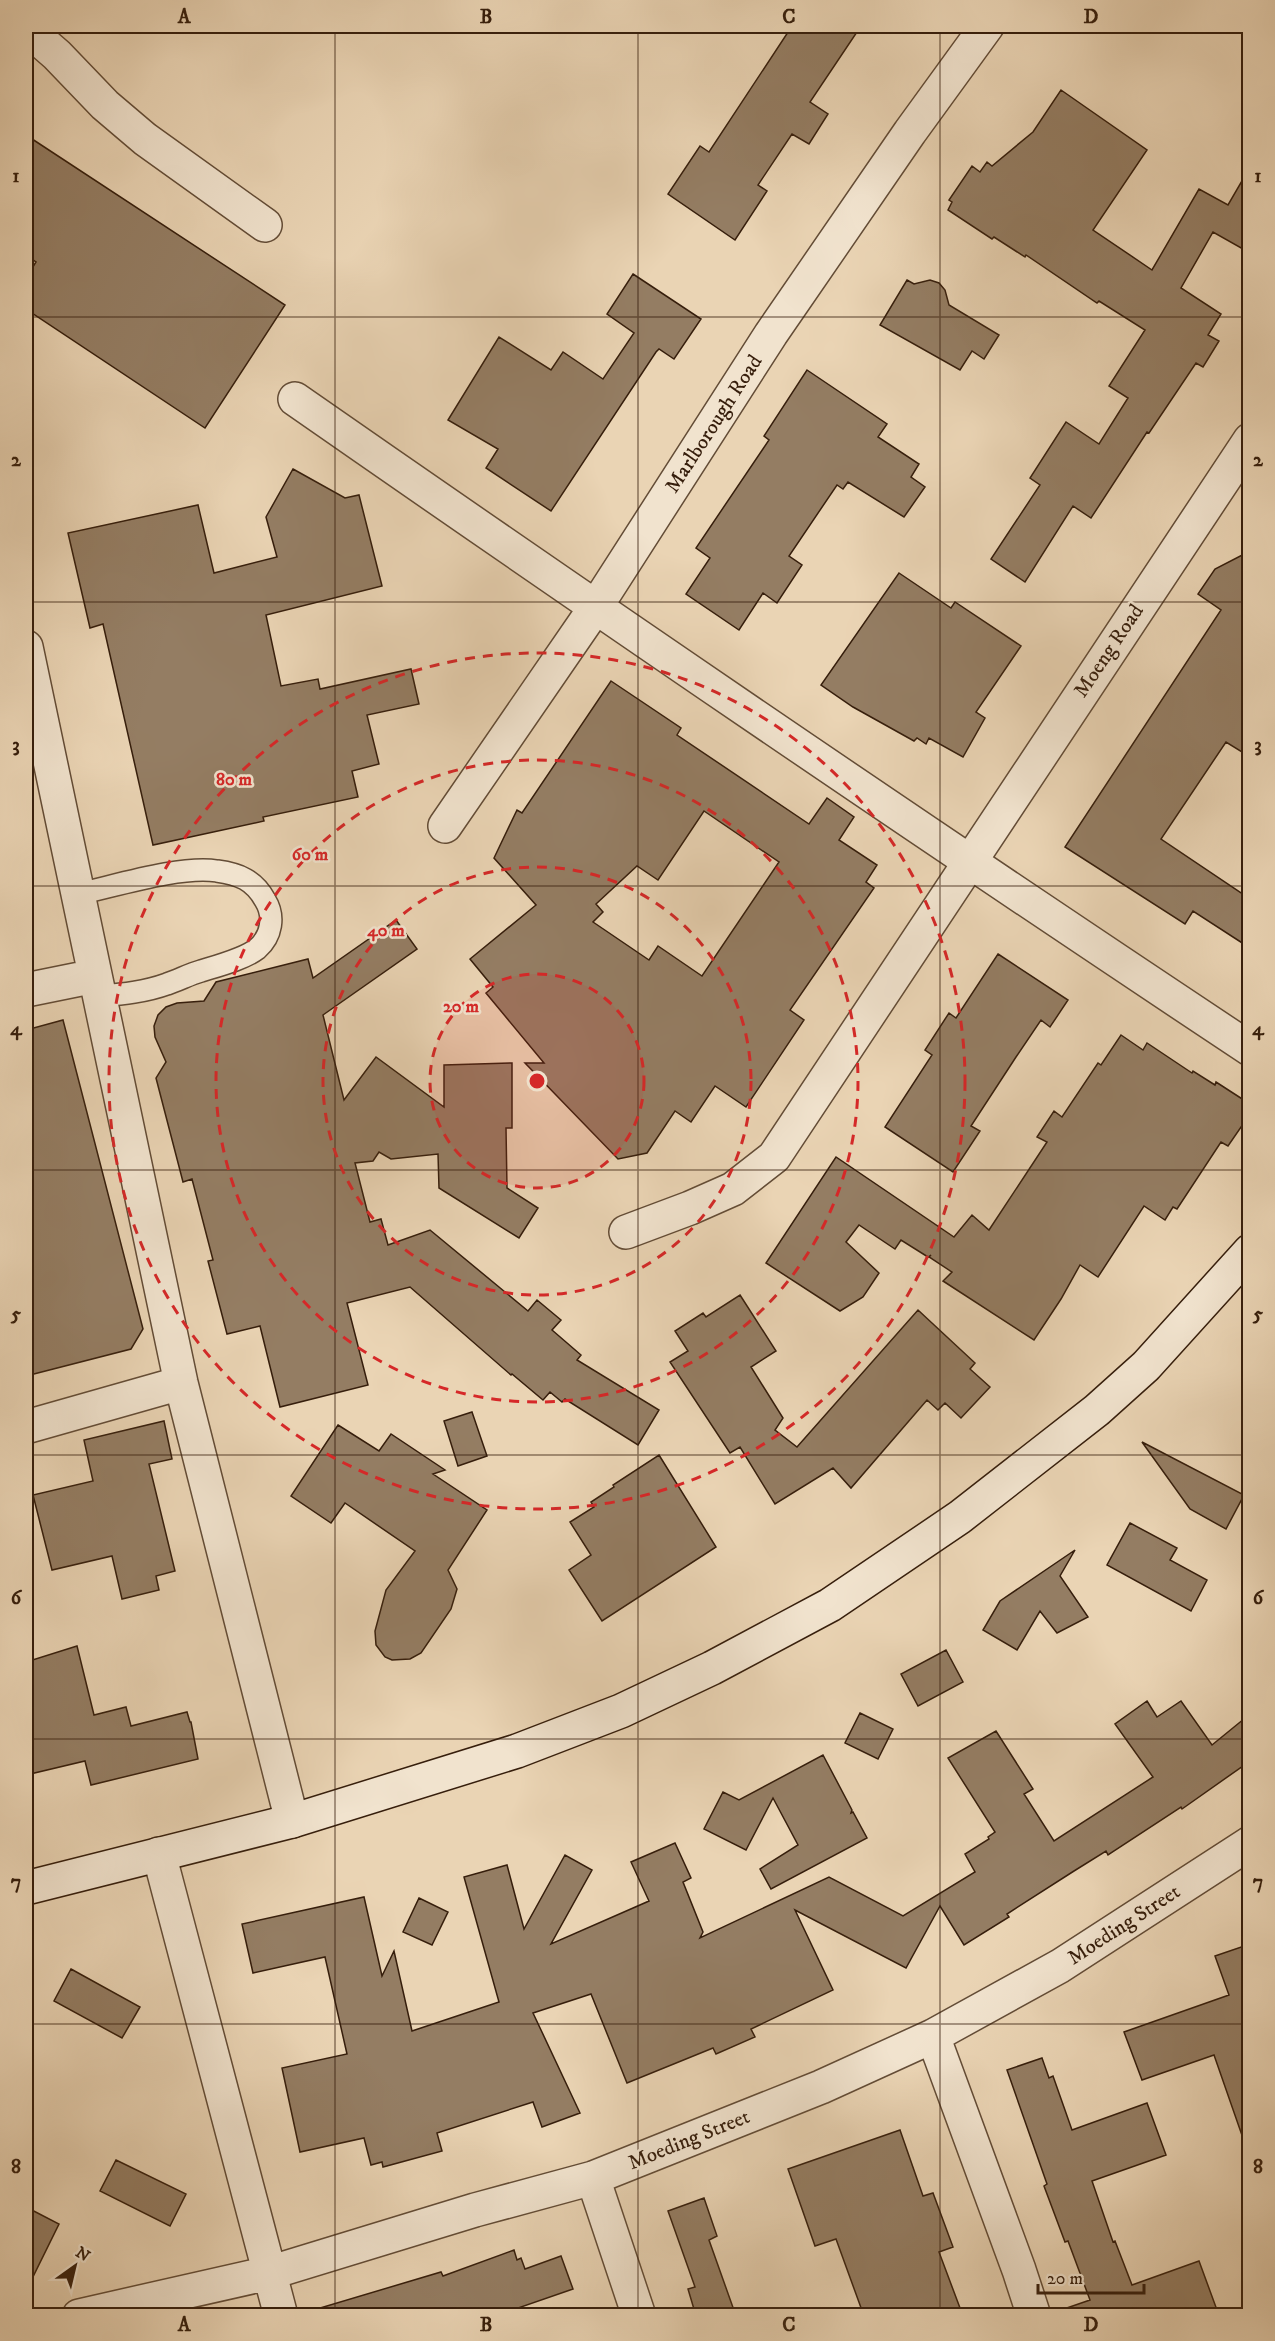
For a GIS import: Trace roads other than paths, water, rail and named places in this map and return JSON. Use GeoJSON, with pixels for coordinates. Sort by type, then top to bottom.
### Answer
{"type":"FeatureCollection","features":[{"type":"Feature","properties":{"kind":"street","name":"Marlborough Road"},"geometry":{"type":"LineString","coordinates":[[445,826],[595,608],[771,334],[903,142],[987,26]]}},
{"type":"Feature","properties":{"kind":"street"},"geometry":{"type":"LineString","coordinates":[[26,28],[57,55],[105,105],[145,140],[265,225]]}},
{"type":"Feature","properties":{"kind":"street"},"geometry":{"type":"LineString","coordinates":[[295,399],[595,608],[969,862],[1250,1049]]}},
{"type":"Feature","properties":{"kind":"street","name":"Moeng Road"},"geometry":{"type":"LineString","coordinates":[[626,1232],[733,1189],[774,1157],[1250,440]]}},
{"type":"Feature","properties":{"kind":"street"},"geometry":{"type":"LineString","coordinates":[[26,647],[181,1383],[292,1821]]}},
{"type":"Feature","properties":{"kind":"street"},"geometry":{"type":"LineString","coordinates":[[26,990],[98,986]]}},
{"type":"Feature","properties":{"kind":"street"},"geometry":{"type":"LineString","coordinates":[[26,1888],[292,1821],[517,1751],[621,1711],[712,1668],[830,1605],[960,1517],[1097,1410],[1146,1366],[1250,1251]]}},
{"type":"Feature","properties":{"kind":"street"},"geometry":{"type":"LineString","coordinates":[[26,1427],[181,1383]]}},
{"type":"Feature","properties":{"kind":"street","name":"Moeding Street"},"geometry":{"type":"LineString","coordinates":[[79,2316],[269,2273],[475,2210],[593,2178],[821,2087],[933,2036],[1060,1966],[1248,1846]]}},
{"type":"Feature","properties":{"kind":"street"},"geometry":{"type":"LineString","coordinates":[[159,1854],[281,2316]]}},
{"type":"Feature","properties":{"kind":"street"},"geometry":{"type":"LineString","coordinates":[[933,2036],[1034,2316]]}},
{"type":"Feature","properties":{"kind":"street"},"geometry":{"type":"LineString","coordinates":[[593,2178],[639,2316]]}},
{"type":"Feature","properties":{"kind":"lane"},"geometry":{"type":"LineString","coordinates":[[78,894],[185,871],[215,870],[244,876],[258,888],[268,905],[272,920],[268,933],[256,949],[226,963],[166,985],[132,993],[98,986]]}}]}
